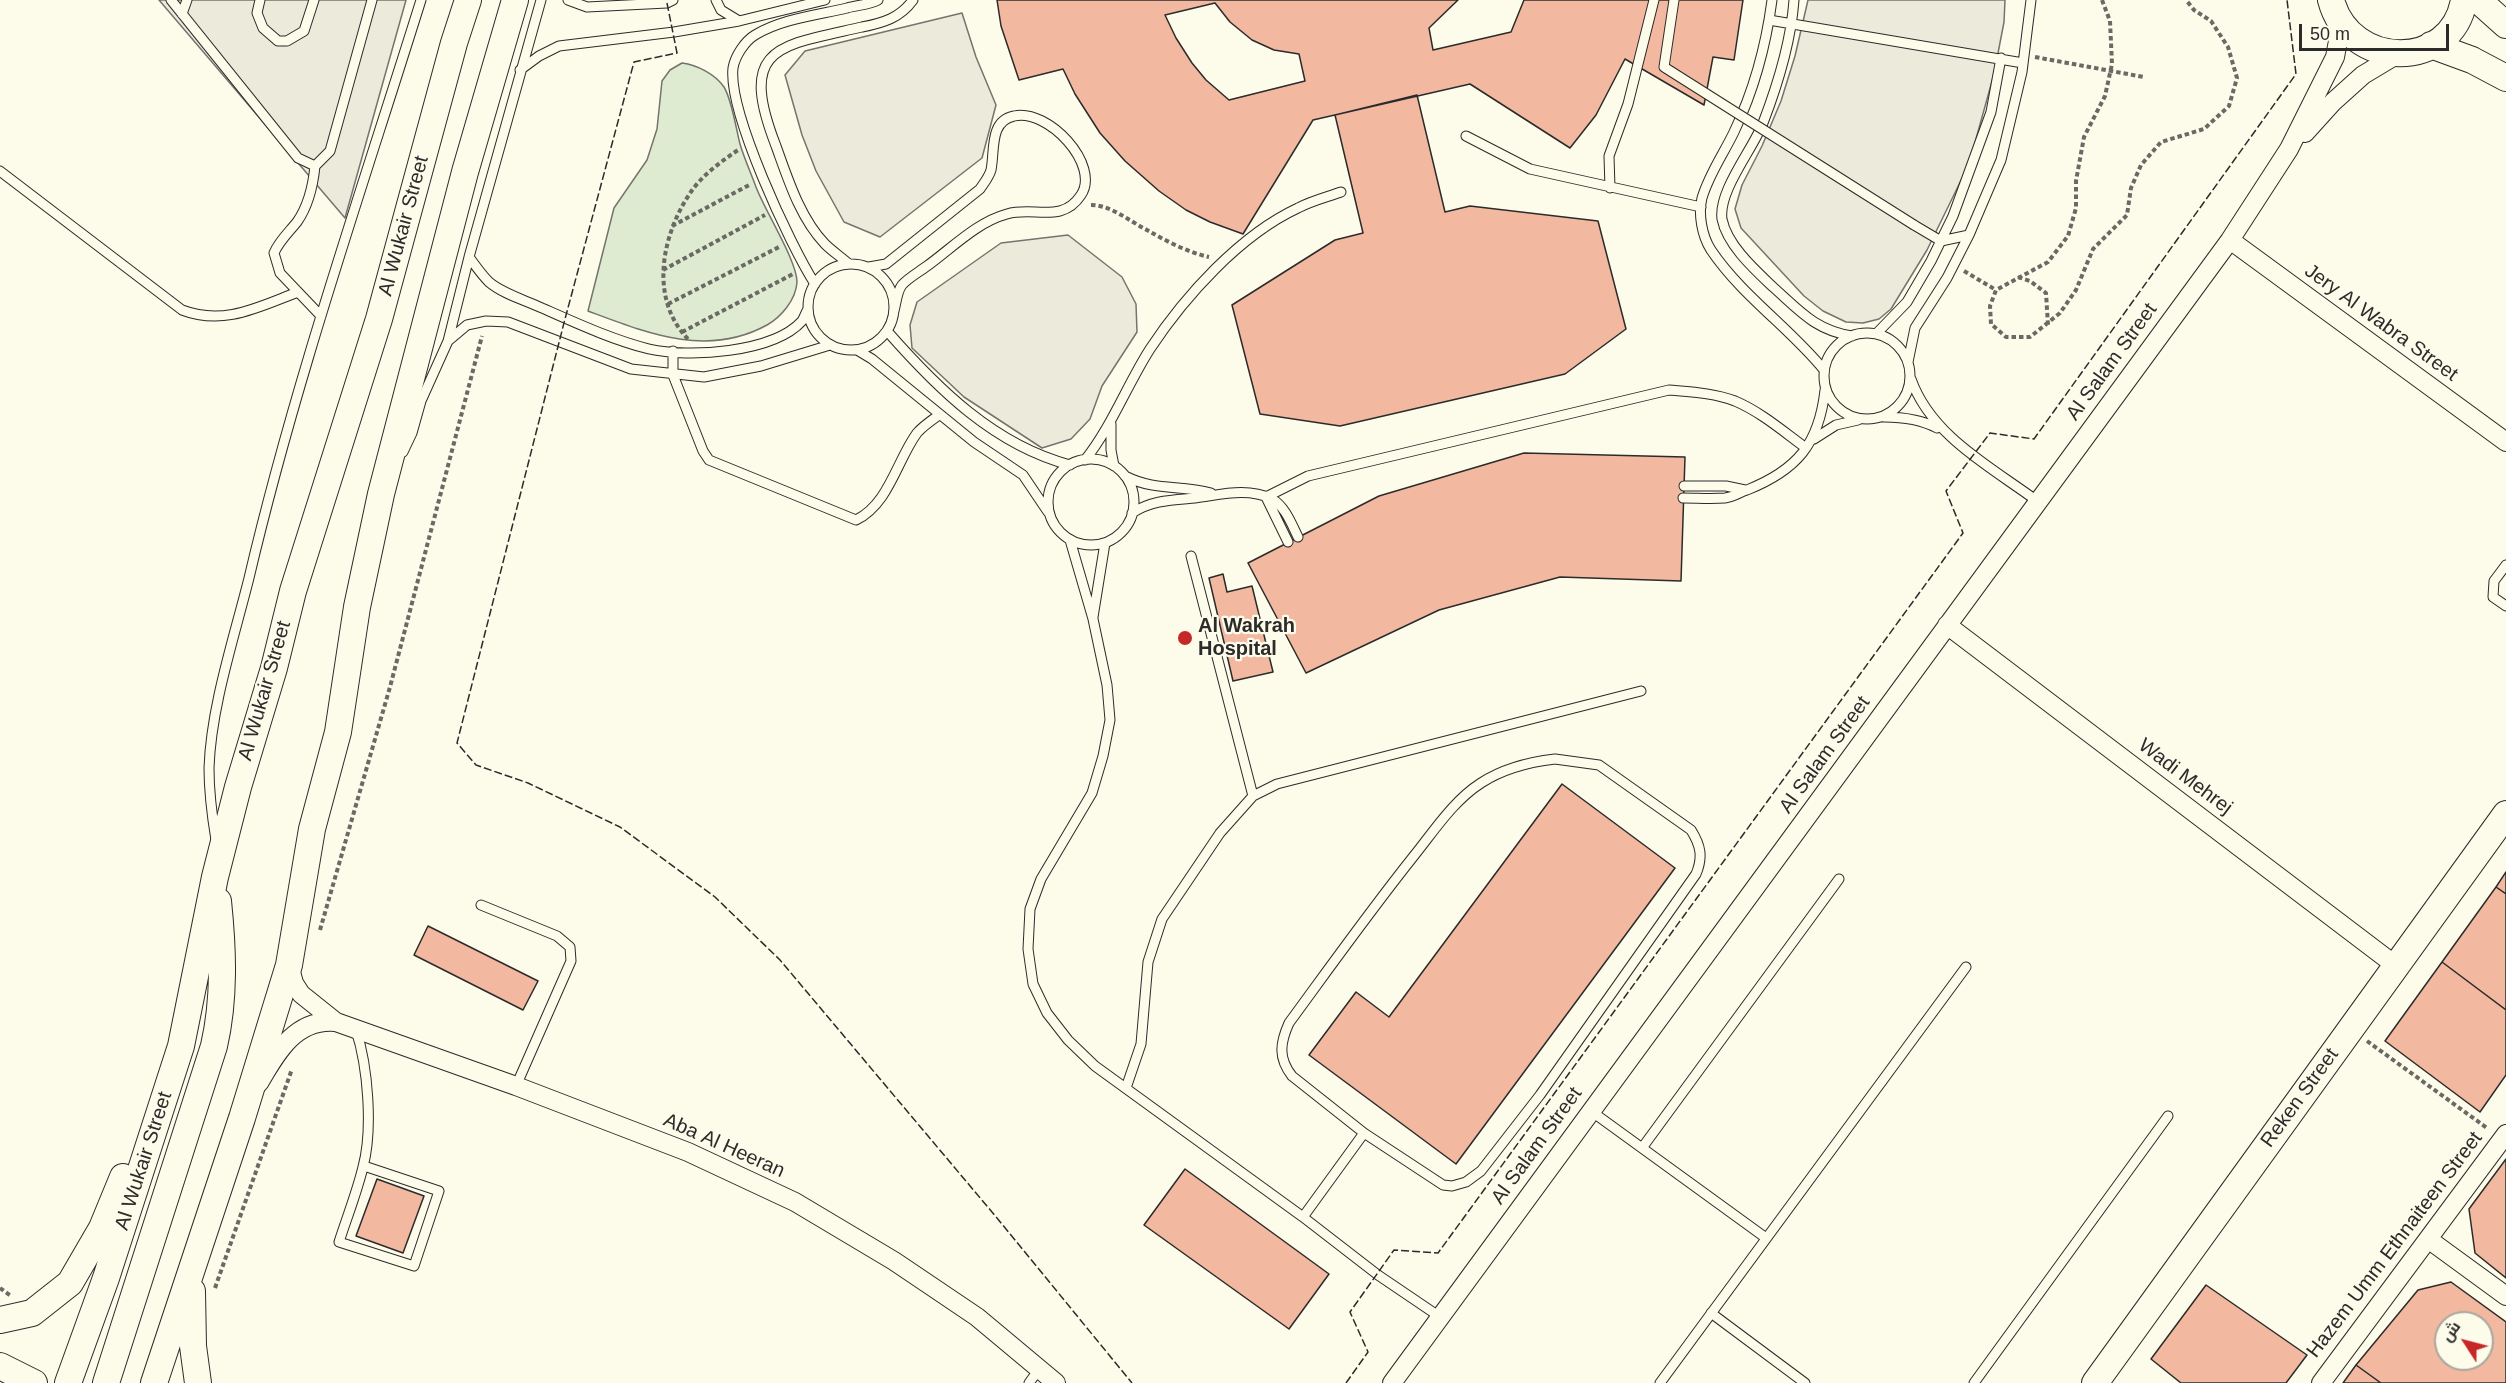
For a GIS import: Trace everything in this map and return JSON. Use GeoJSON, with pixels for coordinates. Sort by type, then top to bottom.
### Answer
{"type":"FeatureCollection","features":[{"type":"Feature","properties":{"kind":"main road","name":"Al Wukair Street"},"geometry":{"type":"LineString","coordinates":[[68,1383],[106,1278],[181,1046],[217,869],[293,591],[379,319],[454,43],[468,0]]}},
{"type":"Feature","properties":{"kind":"main road"},"geometry":{"type":"LineString","coordinates":[[154,1383],[242,1119],[289,965],[312,829],[338,732],[357,607],[381,494],[465,172],[515,0]]}},
{"type":"Feature","properties":{"kind":"main road"},"geometry":{"type":"LineString","coordinates":[[2331,0],[2341,25],[2357,41],[2376,51],[2398,54],[2415,52],[2445,35],[2456,22],[2464,0]]}},
{"type":"Feature","properties":{"kind":"main road"},"geometry":{"type":"LineString","coordinates":[[2478,0],[2506,25]]}},
{"type":"Feature","properties":{"kind":"main road"},"geometry":{"type":"LineString","coordinates":[[2431,45],[2472,60],[2506,78]]}},
{"type":"Feature","properties":{"kind":"main road","name":"Reken Street"},"geometry":{"type":"LineString","coordinates":[[2096,1383],[2349,1028],[2506,814]]}},
{"type":"Feature","properties":{"kind":"main road"},"geometry":{"type":"LineString","coordinates":[[106,1383],[189,1129],[220,1019],[222,936],[217,869]]}},
{"type":"Feature","properties":{"kind":"main road"},"geometry":{"type":"LineString","coordinates":[[0,1320],[32,1313],[70,1283],[102,1228],[140,1134],[164,1097]]}},
{"type":"Feature","properties":{"kind":"main road"},"geometry":{"type":"LineString","coordinates":[[193,1264],[193,1346],[198,1383]]}},
{"type":"Feature","properties":{"kind":"main road"},"geometry":{"type":"LineString","coordinates":[[0,1366],[34,1383]]}},
{"type":"Feature","properties":{"kind":"street","name":"Al Salam Street"},"geometry":{"type":"LineString","coordinates":[[1392,1383],[2230,240],[2289,149],[2335,57],[2341,25]]}},
{"type":"Feature","properties":{"kind":"street","name":"Al Salam Street"},"geometry":{"type":"LineString","coordinates":[[2289,149],[2333,102],[2363,75],[2398,54]]}},
{"type":"Feature","properties":{"kind":"street","name":"Jery Al Wabra Street"},"geometry":{"type":"LineString","coordinates":[[2230,240],[2506,442]]}},
{"type":"Feature","properties":{"kind":"street","name":"Wadi Mehrej"},"geometry":{"type":"LineString","coordinates":[[1947,625],[2395,965]]}},
{"type":"Feature","properties":{"kind":"street","name":"Aba Al Heeran"},"geometry":{"type":"LineString","coordinates":[[289,965],[294,983],[301,994],[336,1022],[516,1086],[688,1152],[795,1202],[894,1260],[977,1317],[1035,1376],[1056,1383]]}},
{"type":"Feature","properties":{"kind":"street","name":"Aba Al Heeran"},"geometry":{"type":"LineString","coordinates":[[242,1119],[260,1081],[286,1043],[308,1024],[324,1021],[336,1022]]}},
{"type":"Feature","properties":{"kind":"street","name":"Hazem Umm Ethnaiteen Street"},"geometry":{"type":"LineString","coordinates":[[2321,1383],[2504,1136]]}},
{"type":"Feature","properties":{"kind":"street"},"geometry":{"type":"LineString","coordinates":[[2428,1239],[2506,1296]]}},
{"type":"Feature","properties":{"kind":"lane"},"geometry":{"type":"LineString","coordinates":[[171,0],[298,158],[315,166]]}},
{"type":"Feature","properties":{"kind":"lane"},"geometry":{"type":"LineString","coordinates":[[182,14],[187,0]]}},
{"type":"Feature","properties":{"kind":"lane"},"geometry":{"type":"LineString","coordinates":[[260,0],[257,13],[263,28],[278,41],[287,41],[304,31],[314,0]]}},
{"type":"Feature","properties":{"kind":"lane"},"geometry":{"type":"LineString","coordinates":[[321,316],[280,273],[274,253],[298,221],[308,202],[315,166],[330,151],[372,0]]}},
{"type":"Feature","properties":{"kind":"lane"},"geometry":{"type":"LineString","coordinates":[[217,869],[210,804],[213,730],[266,507],[321,316],[421,0]]}},
{"type":"Feature","properties":{"kind":"lane"},"geometry":{"type":"LineString","coordinates":[[381,494],[412,433],[421,401],[448,341],[469,257],[541,0]]}},
{"type":"Feature","properties":{"kind":"lane"},"geometry":{"type":"LineString","coordinates":[[568,0],[587,7],[667,3],[673,0]]}},
{"type":"Feature","properties":{"kind":"lane"},"geometry":{"type":"LineString","coordinates":[[716,0],[721,10],[740,21]]}},
{"type":"Feature","properties":{"kind":"lane"},"geometry":{"type":"LineString","coordinates":[[520,70],[539,56],[559,46],[674,32],[740,21],[825,0]]}},
{"type":"Feature","properties":{"kind":"lane"},"geometry":{"type":"LineString","coordinates":[[815,284],[804,268],[791,241],[749,143],[737,103],[733,68],[739,52],[753,36],[777,25],[878,0]]}},
{"type":"Feature","properties":{"kind":"lane"},"geometry":{"type":"LineString","coordinates":[[849,264],[825,244],[812,227],[797,199],[771,136],[761,95],[760,76],[766,63],[777,51],[794,42],[887,20],[901,13],[913,0]]}},
{"type":"Feature","properties":{"kind":"lane"},"geometry":{"type":"LineString","coordinates":[[1610,188],[1609,156],[1628,104],[1653,0]]}},
{"type":"Feature","properties":{"kind":"lane"},"geometry":{"type":"LineString","coordinates":[[1674,0],[1664,67],[1941,241],[1970,235]]}},
{"type":"Feature","properties":{"kind":"lane"},"geometry":{"type":"LineString","coordinates":[[1772,0],[1761,62],[1735,131],[1702,198],[1700,220],[1710,249],[1746,291],[1810,353],[1824,370]]}},
{"type":"Feature","properties":{"kind":"lane"},"geometry":{"type":"LineString","coordinates":[[1794,0],[1782,67],[1763,124],[1723,203],[1722,218],[1729,238],[1762,277],[1812,323],[1832,333],[1852,336]]}},
{"type":"Feature","properties":{"kind":"lane"},"geometry":{"type":"LineString","coordinates":[[2031,0],[2024,59],[2001,160],[1970,235],[1915,328],[1908,362],[1910,377],[1918,399],[1930,418],[1947,434],[2037,501]]}},
{"type":"Feature","properties":{"kind":"lane"},"geometry":{"type":"LineString","coordinates":[[1769,20],[2001,58],[2024,59]]}},
{"type":"Feature","properties":{"kind":"lane"},"geometry":{"type":"LineString","coordinates":[[1876,334],[1907,302],[1941,241],[1976,159],[1992,112],[2001,58]]}},
{"type":"Feature","properties":{"kind":"lane"},"geometry":{"type":"LineString","coordinates":[[469,257],[490,282],[504,292],[604,333],[650,349],[727,352],[774,339],[802,321],[815,284],[824,274],[836,267],[849,264],[869,267],[886,264],[980,189],[990,173],[994,132],[1001,122],[1014,116],[1038,117],[1058,130],[1075,152],[1086,172],[1086,188],[1075,205],[1048,213],[1035,211],[1008,213],[986,222],[900,286],[887,331],[869,346],[857,350],[843,350],[830,345],[819,336],[811,323],[808,309]]}},
{"type":"Feature","properties":{"kind":"lane"},"geometry":{"type":"LineString","coordinates":[[1466,136],[1530,169],[1701,207]]}},
{"type":"Feature","properties":{"kind":"lane"},"geometry":{"type":"LineString","coordinates":[[0,171],[182,310],[199,316],[241,314],[298,292]]}},
{"type":"Feature","properties":{"kind":"lane"},"geometry":{"type":"LineString","coordinates":[[1085,460],[1112,419],[1150,349],[1181,308],[1224,260],[1260,231],[1297,208],[1341,192]]}},
{"type":"Feature","properties":{"kind":"lane"},"geometry":{"type":"LineString","coordinates":[[869,267],[889,285],[894,298],[894,311]]}},
{"type":"Feature","properties":{"kind":"lane"},"geometry":{"type":"LineString","coordinates":[[448,341],[467,325],[486,321],[508,322],[631,369],[704,377],[739,371],[830,345]]}},
{"type":"Feature","properties":{"kind":"lane"},"geometry":{"type":"LineString","coordinates":[[887,331],[944,392],[970,413],[1017,445],[1039,456],[1070,465]]}},
{"type":"Feature","properties":{"kind":"lane"},"geometry":{"type":"LineString","coordinates":[[1814,439],[1820,420],[1825,387],[1824,370],[1834,349],[1842,341],[1864,333],[1876,334],[1890,340],[1901,350],[1908,362]]}},
{"type":"Feature","properties":{"kind":"lane"},"geometry":{"type":"LineString","coordinates":[[857,350],[872,359],[939,415],[1023,476],[1057,529],[1070,540],[1093,545],[1105,543],[1118,536],[1132,513],[1132,493],[1124,476]]}},
{"type":"Feature","properties":{"kind":"lane"},"geometry":{"type":"LineString","coordinates":[[673,351],[674,375],[703,451],[709,460],[856,520],[878,502],[918,431],[939,415]]}},
{"type":"Feature","properties":{"kind":"lane"},"geometry":{"type":"LineString","coordinates":[[1881,417],[1893,411],[1902,401],[1908,389],[1910,377]]}},
{"type":"Feature","properties":{"kind":"lane"},"geometry":{"type":"LineString","coordinates":[[1825,387],[1830,399],[1839,409],[1849,416],[1862,419]]}},
{"type":"Feature","properties":{"kind":"lane"},"geometry":{"type":"LineString","coordinates":[[1266,497],[1308,476],[1669,390],[1733,400],[1763,417],[1806,448]]}},
{"type":"Feature","properties":{"kind":"lane"},"geometry":{"type":"LineString","coordinates":[[1683,498],[1724,498],[1778,476],[1792,465],[1814,439],[1836,425],[1862,419],[1905,417],[1927,423],[1947,434]]}},
{"type":"Feature","properties":{"kind":"lane"},"geometry":{"type":"LineString","coordinates":[[1112,419],[1113,466]]}},
{"type":"Feature","properties":{"kind":"lane"},"geometry":{"type":"LineString","coordinates":[[1049,514],[1048,500],[1051,486],[1059,474],[1070,465],[1085,460],[1100,460],[1113,466],[1124,476],[1157,488],[1193,489],[1213,494]]}},
{"type":"Feature","properties":{"kind":"lane"},"geometry":{"type":"LineString","coordinates":[[1684,486],[1726,486],[1745,490]]}},
{"type":"Feature","properties":{"kind":"lane"},"geometry":{"type":"LineString","coordinates":[[1132,513],[1153,502],[1247,492],[1272,499],[1281,507],[1298,537]]}},
{"type":"Feature","properties":{"kind":"lane"},"geometry":{"type":"LineString","coordinates":[[1266,497],[1288,542]]}},
{"type":"Feature","properties":{"kind":"lane"},"geometry":{"type":"LineString","coordinates":[[1070,540],[1093,619],[1107,685],[1110,720],[1103,756],[1092,793],[1041,879],[1030,909],[1028,949],[1033,984],[1047,1013],[1082,1053],[1378,1275],[1440,1317]]}},
{"type":"Feature","properties":{"kind":"lane"},"geometry":{"type":"LineString","coordinates":[[1093,619],[1105,543]]}},
{"type":"Feature","properties":{"kind":"lane"},"geometry":{"type":"LineString","coordinates":[[1191,556],[1253,796]]}},
{"type":"Feature","properties":{"kind":"lane"},"geometry":{"type":"LineString","coordinates":[[2506,565],[2494,581],[2493,597],[2506,606]]}},
{"type":"Feature","properties":{"kind":"lane"},"geometry":{"type":"LineString","coordinates":[[1126,1088],[1141,1044],[1148,963],[1162,919],[1220,833],[1253,796],[1277,784],[1641,691]]}},
{"type":"Feature","properties":{"kind":"lane"},"geometry":{"type":"LineString","coordinates":[[1555,759],[1579,761],[1599,765],[1691,830],[1699,843],[1701,852],[1696,874],[1540,1095],[1481,1171],[1466,1182],[1452,1186],[1443,1185],[1364,1133],[1292,1076],[1285,1067],[1281,1054],[1281,1040],[1295,1014],[1384,894],[1453,808],[1480,783],[1503,771],[1532,762],[1555,759]]}},
{"type":"Feature","properties":{"kind":"lane"},"geometry":{"type":"LineString","coordinates":[[1642,1148],[1839,879]]}},
{"type":"Feature","properties":{"kind":"lane"},"geometry":{"type":"LineString","coordinates":[[481,905],[556,936],[570,947],[571,961],[516,1086]]}},
{"type":"Feature","properties":{"kind":"lane"},"geometry":{"type":"LineString","coordinates":[[1659,1383],[1966,967]]}},
{"type":"Feature","properties":{"kind":"lane"},"geometry":{"type":"LineString","coordinates":[[356,1030],[362,1049],[368,1088],[364,1166],[339,1242],[414,1266],[439,1191],[364,1166]]}},
{"type":"Feature","properties":{"kind":"lane"},"geometry":{"type":"LineString","coordinates":[[1591,1111],[1766,1238]]}},
{"type":"Feature","properties":{"kind":"lane"},"geometry":{"type":"LineString","coordinates":[[1974,1383],[2168,1116]]}},
{"type":"Feature","properties":{"kind":"lane"},"geometry":{"type":"LineString","coordinates":[[1303,1217],[1364,1133]]}},
{"type":"Feature","properties":{"kind":"lane"},"geometry":{"type":"LineString","coordinates":[[1711,1313],[1805,1383]]}},
{"type":"Feature","properties":{"kind":"path"},"geometry":{"type":"LineString","coordinates":[[2102,0],[2110,21],[2111,71],[2105,96],[2084,136],[2076,181],[2076,208],[2068,236],[2048,262],[1996,290],[1990,306],[1991,324],[2006,337],[2030,338],[2060,314],[2076,290],[2083,268],[2093,249],[2127,215],[2131,188],[2141,165],[2161,142],[2204,129],[2229,106],[2237,78],[2228,46],[2211,21],[2194,10],[2186,0]]}},
{"type":"Feature","properties":{"kind":"path"},"geometry":{"type":"LineString","coordinates":[[2024,59],[2144,77]]}},
{"type":"Feature","properties":{"kind":"path"},"geometry":{"type":"LineString","coordinates":[[701,352],[682,332],[668,304],[662,270],[672,226],[700,183],[718,163],[749,143]]}},
{"type":"Feature","properties":{"kind":"path"},"geometry":{"type":"LineString","coordinates":[[672,226],[764,177]]}},
{"type":"Feature","properties":{"kind":"path"},"geometry":{"type":"LineString","coordinates":[[1075,205],[1102,205],[1196,254],[1224,260]]}},
{"type":"Feature","properties":{"kind":"path"},"geometry":{"type":"LineString","coordinates":[[662,270],[777,208]]}},
{"type":"Feature","properties":{"kind":"path"},"geometry":{"type":"LineString","coordinates":[[668,304],[791,241]]}},
{"type":"Feature","properties":{"kind":"path"},"geometry":{"type":"LineString","coordinates":[[1954,265],[1996,290]]}},
{"type":"Feature","properties":{"kind":"path"},"geometry":{"type":"LineString","coordinates":[[682,332],[804,268]]}},
{"type":"Feature","properties":{"kind":"path"},"geometry":{"type":"LineString","coordinates":[[2018,277],[2030,281],[2046,293],[2048,325]]}},
{"type":"Feature","properties":{"kind":"path"},"geometry":{"type":"LineString","coordinates":[[317,941],[390,687],[486,321]]}},
{"type":"Feature","properties":{"kind":"path"},"geometry":{"type":"LineString","coordinates":[[2349,1028],[2504,1136]]}},
{"type":"Feature","properties":{"kind":"path"},"geometry":{"type":"LineString","coordinates":[[212,1299],[220,1268],[296,1058]]}},
{"type":"Feature","properties":{"kind":"green space"},"geometry":{"type":"Polygon","coordinates":[[[682,63],[705,71],[724,87],[732,107],[740,144],[760,197],[796,273],[797,282],[794,295],[782,313],[767,325],[745,335],[722,340],[677,339],[632,327],[588,311],[614,208],[647,160],[657,129],[662,81],[670,70],[682,63]]]}},
{"type":"Feature","properties":{"kind":"shaded area"},"geometry":{"type":"Polygon","coordinates":[[[159,0],[406,0],[345,218],[159,0]]]}},
{"type":"Feature","properties":{"kind":"shaded area"},"geometry":{"type":"Polygon","coordinates":[[[1808,0],[2005,0],[2004,22],[1994,74],[1969,164],[1927,250],[1891,309],[1879,319],[1863,323],[1846,322],[1823,311],[1804,296],[1741,228],[1735,209],[1742,185],[1781,101],[1795,56],[1808,0]]]}},
{"type":"Feature","properties":{"kind":"shaded area"},"geometry":{"type":"Polygon","coordinates":[[[962,13],[976,57],[996,105],[982,158],[880,237],[844,222],[816,171],[802,135],[785,75],[805,51],[962,13]]]}},
{"type":"Feature","properties":{"kind":"shaded area"},"geometry":{"type":"Polygon","coordinates":[[[1068,235],[1122,277],[1136,304],[1137,332],[1102,386],[1090,419],[1071,439],[1042,448],[964,397],[912,348],[910,325],[917,302],[1001,243],[1068,235]]]}},
{"type":"Feature","properties":{"kind":"building"},"geometry":{"type":"Polygon","coordinates":[[[997,0],[1458,0],[1429,28],[1433,50],[1511,32],[1524,0],[1743,0],[1734,60],[1713,57],[1704,105],[1625,59],[1596,115],[1570,148],[1470,84],[1313,120],[1243,234],[1186,210],[1159,191],[1125,161],[1100,133],[1075,94],[1063,69],[1019,80],[1001,26],[997,0]],[[1215,3],[1165,15],[1192,63],[1206,80],[1229,100],[1305,81],[1299,54],[1274,50],[1252,40],[1230,22],[1215,3]]]}},
{"type":"Feature","properties":{"kind":"building"},"geometry":{"type":"Polygon","coordinates":[[[1417,95],[1445,212],[1470,206],[1598,221],[1626,329],[1565,374],[1340,426],[1260,414],[1232,305],[1335,240],[1363,233],[1335,115],[1417,95]]]}},
{"type":"Feature","properties":{"kind":"building"},"geometry":{"type":"Polygon","coordinates":[[[1524,453],[1685,457],[1681,581],[1560,577],[1439,610],[1306,673],[1248,563],[1379,496],[1524,453]]]}},
{"type":"Feature","properties":{"kind":"building"},"geometry":{"type":"Polygon","coordinates":[[[1223,574],[1227,592],[1252,586],[1273,672],[1233,681],[1209,578],[1223,574]]]}},
{"type":"Feature","properties":{"kind":"building"},"geometry":{"type":"Polygon","coordinates":[[[1562,784],[1675,868],[1456,1164],[1309,1055],[1356,992],[1389,1017],[1562,784]]]}},
{"type":"Feature","properties":{"kind":"building"},"geometry":{"type":"Polygon","coordinates":[[[2506,872],[2506,894],[2496,887],[2506,872]]]}},
{"type":"Feature","properties":{"kind":"building"},"geometry":{"type":"Polygon","coordinates":[[[2496,887],[2506,894],[2506,1010],[2442,962],[2496,887]]]}},
{"type":"Feature","properties":{"kind":"building"},"geometry":{"type":"Polygon","coordinates":[[[428,926],[538,981],[523,1010],[414,955],[428,926]]]}},
{"type":"Feature","properties":{"kind":"building"},"geometry":{"type":"Polygon","coordinates":[[[2442,962],[2506,1010],[2506,1075],[2480,1112],[2385,1041],[2442,962]]]}},
{"type":"Feature","properties":{"kind":"building"},"geometry":{"type":"Polygon","coordinates":[[[2506,1159],[2506,1278],[2475,1253],[2469,1209],[2506,1159]]]}},
{"type":"Feature","properties":{"kind":"building"},"geometry":{"type":"Polygon","coordinates":[[[1185,1169],[1329,1274],[1289,1329],[1144,1225],[1185,1169]]]}},
{"type":"Feature","properties":{"kind":"building"},"geometry":{"type":"Polygon","coordinates":[[[377,1179],[424,1196],[403,1253],[356,1236],[377,1179]]]}},
{"type":"Feature","properties":{"kind":"building"},"geometry":{"type":"Polygon","coordinates":[[[2451,1282],[2491,1311],[2434,1311],[2434,1371],[2494,1371],[2494,1313],[2506,1322],[2506,1383],[2381,1383],[2356,1365],[2418,1290],[2451,1282]]]}},
{"type":"Feature","properties":{"kind":"building"},"geometry":{"type":"Polygon","coordinates":[[[2206,1285],[2307,1355],[2286,1383],[2181,1383],[2151,1359],[2206,1285]]]}},
{"type":"Feature","properties":{"kind":"building"},"geometry":{"type":"Polygon","coordinates":[[[2356,1365],[2381,1383],[2343,1383],[2356,1365]]]}},
{"type":"Feature","properties":{"kind":"fence"},"geometry":{"type":"LineString","coordinates":[[1346,1383],[1368,1352],[1350,1312],[1394,1250],[1438,1253],[1963,533],[1946,491],[1990,433],[2034,439],[2296,74],[2287,0]]}},
{"type":"Feature","properties":{"kind":"fence"},"geometry":{"type":"LineString","coordinates":[[667,3],[677,53],[634,62],[565,319],[457,743],[476,765],[528,783],[620,827],[715,897],[780,960],[1132,1383]]}},
{"type":"Feature","properties":{"kind":"place","name":"Al Wakrah Hospital"},"geometry":{"type":"Point","coordinates":[1185,638]}}]}
